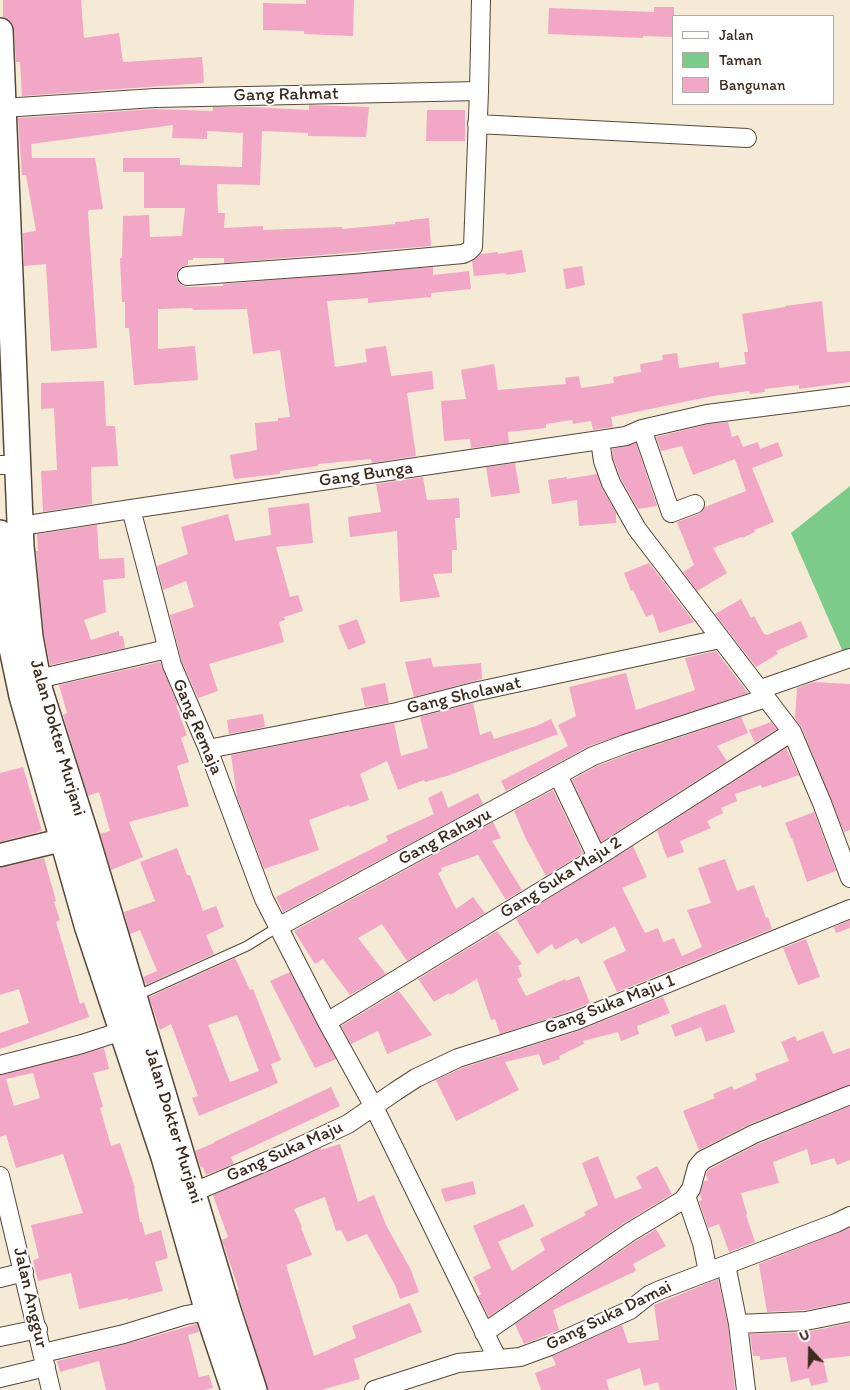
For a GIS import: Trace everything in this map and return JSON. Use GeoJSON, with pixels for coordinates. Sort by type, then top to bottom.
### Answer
{"type":"FeatureCollection","features":[{"type":"Feature","properties":{"kind":"main road","name":"Jalan Dokter Murjani"},"geometry":{"type":"LineString","coordinates":[[0,31],[9,465],[10,639],[22,696],[62,840],[87,925],[122,1031],[194,1192],[234,1390]]}},
{"type":"Feature","properties":{"kind":"main road","name":"Jalan Dokter Murjani"},"geometry":{"type":"LineString","coordinates":[[10,530],[40,691],[134,997],[165,1130],[164,1157],[218,1310],[254,1390]]}},
{"type":"Feature","properties":{"kind":"street"},"geometry":{"type":"LineString","coordinates":[[188,276],[463,254],[473,247],[481,0]]}},
{"type":"Feature","properties":{"kind":"street","name":"Gang Rahmat"},"geometry":{"type":"LineString","coordinates":[[3,108],[154,98],[479,91]]}},
{"type":"Feature","properties":{"kind":"street"},"geometry":{"type":"LineString","coordinates":[[477,124],[747,138]]}},
{"type":"Feature","properties":{"kind":"street","name":"Gang Bunga"},"geometry":{"type":"LineString","coordinates":[[10,530],[131,509],[626,436],[642,429],[707,414],[850,396]]}},
{"type":"Feature","properties":{"kind":"street"},"geometry":{"type":"LineString","coordinates":[[642,429],[670,513],[695,504]]}},
{"type":"Feature","properties":{"kind":"street"},"geometry":{"type":"LineString","coordinates":[[600,440],[603,461],[611,483],[637,529],[792,732],[822,803],[850,878]]}},
{"type":"Feature","properties":{"kind":"street","name":"Gang Remaja"},"geometry":{"type":"LineString","coordinates":[[131,509],[172,665],[208,749],[264,899],[327,1022],[374,1107],[497,1358]]}},
{"type":"Feature","properties":{"kind":"street","name":"Gang Sholawat"},"geometry":{"type":"LineString","coordinates":[[208,749],[397,712],[474,692],[720,639]]}},
{"type":"Feature","properties":{"kind":"street"},"geometry":{"type":"LineString","coordinates":[[38,679],[167,649]]}},
{"type":"Feature","properties":{"kind":"street","name":"Gang Rahayu"},"geometry":{"type":"LineString","coordinates":[[278,927],[593,756],[763,693],[850,658]]}},
{"type":"Feature","properties":{"kind":"street","name":"Gang Suka Maju 2"},"geometry":{"type":"LineString","coordinates":[[327,1022],[597,857],[792,732]]}},
{"type":"Feature","properties":{"kind":"street"},"geometry":{"type":"LineString","coordinates":[[558,775],[597,857]]}},
{"type":"Feature","properties":{"kind":"street"},"geometry":{"type":"LineString","coordinates":[[0,855],[62,840]]}},
{"type":"Feature","properties":{"kind":"street","name":"Gang Suka Maju 1"},"geometry":{"type":"LineString","coordinates":[[374,1107],[416,1078],[458,1058],[575,1021],[850,909]]}},
{"type":"Feature","properties":{"kind":"street"},"geometry":{"type":"LineString","coordinates":[[0,1065],[82,1044],[122,1031]]}},
{"type":"Feature","properties":{"kind":"street"},"geometry":{"type":"LineString","coordinates":[[484,1334],[630,1232],[666,1212],[686,1196],[691,1189],[697,1167],[703,1160],[754,1134],[850,1095]]}},
{"type":"Feature","properties":{"kind":"street","name":"Gang Suka Maju"},"geometry":{"type":"LineString","coordinates":[[194,1192],[348,1124],[374,1107]]}},
{"type":"Feature","properties":{"kind":"street","name":"Jalan Anggur"},"geometry":{"type":"LineString","coordinates":[[1,1181],[38,1329],[51,1390]]}},
{"type":"Feature","properties":{"kind":"street"},"geometry":{"type":"LineString","coordinates":[[686,1196],[702,1243],[708,1272]]}},
{"type":"Feature","properties":{"kind":"street","name":"Gang Suka Damai"},"geometry":{"type":"LineString","coordinates":[[374,1390],[458,1363],[520,1356],[550,1346],[630,1310],[649,1295],[660,1290],[850,1216]]}},
{"type":"Feature","properties":{"kind":"street"},"geometry":{"type":"LineString","coordinates":[[726,1265],[738,1324],[746,1390]]}},
{"type":"Feature","properties":{"kind":"street"},"geometry":{"type":"LineString","coordinates":[[0,1278],[24,1272]]}},
{"type":"Feature","properties":{"kind":"street"},"geometry":{"type":"LineString","coordinates":[[0,1378],[44,1360],[124,1334],[186,1315],[218,1310]]}},
{"type":"Feature","properties":{"kind":"street"},"geometry":{"type":"LineString","coordinates":[[738,1324],[806,1321],[850,1312]]}},
{"type":"Feature","properties":{"kind":"street"},"geometry":{"type":"LineString","coordinates":[[0,1337],[38,1329]]}},
{"type":"Feature","properties":{"kind":"lane","name":"Gang Rahayu"},"geometry":{"type":"LineString","coordinates":[[134,997],[247,946],[278,927]]}},
{"type":"Feature","properties":{"kind":"green space"},"geometry":{"type":"Polygon","coordinates":[[[850,486],[850,668],[791,533],[850,486]]]}},
{"type":"Feature","properties":{"kind":"building"},"geometry":{"type":"Polygon","coordinates":[[[3,0],[81,0],[84,38],[119,33],[123,62],[202,57],[204,83],[22,96],[20,62],[16,62],[14,30],[12,23],[3,17],[3,0]]]}},
{"type":"Feature","properties":{"kind":"building"},"geometry":{"type":"Polygon","coordinates":[[[306,0],[354,0],[353,36],[304,34],[304,31],[263,30],[263,3],[306,4],[306,0]]]}},
{"type":"Feature","properties":{"kind":"building"},"geometry":{"type":"Polygon","coordinates":[[[654,7],[674,7],[672,37],[643,36],[643,38],[548,34],[549,8],[654,12],[654,7]]]}},
{"type":"Feature","properties":{"kind":"building"},"geometry":{"type":"Polygon","coordinates":[[[309,105],[369,107],[366,137],[308,136],[308,133],[262,131],[260,185],[217,184],[218,213],[225,213],[224,228],[263,226],[263,230],[342,227],[342,229],[395,224],[395,222],[429,218],[431,246],[224,263],[224,258],[193,258],[193,260],[188,260],[188,265],[181,267],[178,271],[176,277],[179,282],[183,286],[188,287],[223,286],[223,284],[433,267],[433,275],[469,271],[471,289],[431,293],[431,297],[368,303],[368,298],[327,301],[335,367],[367,362],[365,349],[386,346],[391,376],[432,371],[434,389],[407,393],[416,456],[372,463],[371,459],[318,464],[318,466],[280,471],[280,474],[234,479],[230,455],[257,450],[255,423],[278,421],[278,418],[290,417],[280,350],[253,354],[247,309],[158,309],[158,349],[195,346],[198,380],[134,385],[129,328],[125,328],[125,302],[122,302],[120,258],[122,258],[123,216],[149,215],[150,237],[182,236],[185,208],[144,208],[144,172],[123,172],[123,158],[180,158],[180,165],[242,167],[243,133],[207,131],[207,139],[172,138],[173,125],[31,144],[32,158],[95,158],[103,209],[89,210],[88,212],[97,348],[51,351],[46,264],[24,266],[23,233],[36,231],[26,175],[22,175],[18,118],[155,109],[213,111],[213,107],[309,110],[309,105]]]}},
{"type":"Feature","properties":{"kind":"building"},"geometry":{"type":"Polygon","coordinates":[[[427,110],[465,110],[465,141],[426,141],[427,110]]]}},
{"type":"Feature","properties":{"kind":"building"},"geometry":{"type":"Polygon","coordinates":[[[522,250],[526,272],[474,276],[472,261],[481,254],[498,252],[498,254],[522,250]]]}},
{"type":"Feature","properties":{"kind":"building"},"geometry":{"type":"Polygon","coordinates":[[[582,266],[585,285],[566,289],[563,269],[582,266]]]}},
{"type":"Feature","properties":{"kind":"building"},"geometry":{"type":"Polygon","coordinates":[[[822,301],[827,352],[850,351],[850,382],[799,389],[799,385],[764,389],[765,392],[750,394],[749,391],[713,396],[611,417],[613,427],[593,430],[591,421],[573,424],[572,420],[546,424],[546,428],[508,432],[509,443],[471,448],[470,439],[444,441],[441,401],[466,399],[461,370],[494,364],[498,390],[566,384],[565,378],[579,376],[581,388],[614,383],[613,377],[641,372],[640,364],[663,360],[662,355],[677,353],[679,368],[719,362],[719,368],[746,364],[744,352],[748,352],[742,314],[822,301]]]}},
{"type":"Feature","properties":{"kind":"building"},"geometry":{"type":"Polygon","coordinates":[[[104,381],[106,426],[115,426],[118,466],[91,467],[92,504],[43,512],[41,471],[57,470],[54,408],[41,409],[41,383],[104,381]]]}},
{"type":"Feature","properties":{"kind":"building"},"geometry":{"type":"Polygon","coordinates":[[[728,422],[732,437],[738,435],[743,447],[758,442],[760,449],[778,442],[783,456],[752,468],[774,522],[754,530],[755,532],[742,538],[713,548],[727,573],[697,591],[683,572],[694,565],[677,522],[699,514],[705,507],[746,491],[735,459],[693,475],[682,446],[661,451],[656,437],[709,424],[728,422]]]}},
{"type":"Feature","properties":{"kind":"building"},"geometry":{"type":"Polygon","coordinates":[[[636,443],[657,506],[638,509],[621,479],[613,458],[612,449],[636,443]]]}},
{"type":"Feature","properties":{"kind":"building"},"geometry":{"type":"Polygon","coordinates":[[[515,463],[520,493],[491,497],[486,467],[515,463]]]}},
{"type":"Feature","properties":{"kind":"building"},"geometry":{"type":"Polygon","coordinates":[[[597,474],[602,488],[616,513],[616,523],[579,526],[577,500],[552,504],[548,480],[597,474]]]}},
{"type":"Feature","properties":{"kind":"building"},"geometry":{"type":"Polygon","coordinates":[[[423,477],[427,500],[459,498],[460,518],[455,518],[457,550],[452,550],[452,573],[433,574],[440,597],[400,602],[397,531],[350,537],[348,517],[381,512],[376,484],[423,477]]]}},
{"type":"Feature","properties":{"kind":"building"},"geometry":{"type":"Polygon","coordinates":[[[309,503],[313,543],[276,547],[290,597],[298,595],[303,611],[284,617],[285,620],[279,622],[284,642],[209,664],[218,691],[198,698],[182,662],[170,615],[194,607],[186,581],[163,590],[157,566],[188,554],[181,527],[228,514],[235,541],[271,535],[268,508],[309,503]]]}},
{"type":"Feature","properties":{"kind":"building"},"geometry":{"type":"Polygon","coordinates":[[[97,525],[99,559],[124,558],[125,578],[103,580],[106,612],[84,620],[91,640],[119,631],[119,636],[123,636],[125,648],[50,665],[44,635],[36,551],[38,551],[37,534],[97,525]]]}},
{"type":"Feature","properties":{"kind":"building"},"geometry":{"type":"Polygon","coordinates":[[[649,563],[694,622],[659,633],[653,614],[646,617],[633,590],[631,591],[624,573],[649,563]]]}},
{"type":"Feature","properties":{"kind":"building"},"geometry":{"type":"Polygon","coordinates":[[[741,599],[751,618],[754,616],[764,634],[767,635],[801,621],[808,637],[776,651],[778,654],[756,667],[715,614],[741,599]]]}},
{"type":"Feature","properties":{"kind":"building"},"geometry":{"type":"Polygon","coordinates":[[[357,619],[366,643],[348,650],[338,626],[357,619]]]}},
{"type":"Feature","properties":{"kind":"building"},"geometry":{"type":"Polygon","coordinates":[[[716,651],[748,693],[589,746],[506,791],[501,781],[568,746],[558,725],[576,716],[569,687],[626,673],[636,710],[695,690],[685,658],[716,651]]]}},
{"type":"Feature","properties":{"kind":"building"},"geometry":{"type":"Polygon","coordinates":[[[431,658],[433,667],[481,663],[482,679],[414,697],[405,662],[431,658]]]}},
{"type":"Feature","properties":{"kind":"building"},"geometry":{"type":"Polygon","coordinates":[[[160,662],[178,705],[176,705],[187,735],[181,738],[189,762],[177,766],[189,806],[129,822],[143,857],[111,870],[100,834],[110,831],[99,792],[88,796],[63,715],[67,713],[59,685],[160,662]]]}},
{"type":"Feature","properties":{"kind":"building"},"geometry":{"type":"Polygon","coordinates":[[[814,682],[850,684],[850,830],[844,832],[802,728],[795,718],[797,688],[814,682]]]}},
{"type":"Feature","properties":{"kind":"building"},"geometry":{"type":"Polygon","coordinates":[[[385,683],[389,703],[365,707],[361,688],[385,683]]]}},
{"type":"Feature","properties":{"kind":"building"},"geometry":{"type":"Polygon","coordinates":[[[473,703],[480,735],[491,731],[494,739],[536,726],[551,719],[558,734],[447,776],[425,782],[424,780],[398,790],[387,761],[360,774],[369,800],[350,807],[349,805],[309,820],[319,850],[264,869],[237,797],[231,755],[394,723],[401,756],[428,748],[420,717],[473,703]]]}},
{"type":"Feature","properties":{"kind":"building"},"geometry":{"type":"Polygon","coordinates":[[[263,714],[265,727],[229,734],[227,720],[263,714]]]}},
{"type":"Feature","properties":{"kind":"building"},"geometry":{"type":"Polygon","coordinates":[[[741,717],[748,733],[717,746],[727,761],[601,842],[572,780],[597,766],[629,754],[741,717]]]}},
{"type":"Feature","properties":{"kind":"building"},"geometry":{"type":"Polygon","coordinates":[[[771,722],[777,729],[755,743],[749,730],[771,722]]]}},
{"type":"Feature","properties":{"kind":"building"},"geometry":{"type":"Polygon","coordinates":[[[786,748],[799,775],[762,788],[761,785],[735,794],[737,801],[721,808],[723,813],[707,821],[711,828],[680,841],[684,852],[667,858],[657,831],[786,748]]]}},
{"type":"Feature","properties":{"kind":"building"},"geometry":{"type":"Polygon","coordinates":[[[23,767],[42,831],[0,842],[0,773],[23,767]]]}},
{"type":"Feature","properties":{"kind":"building"},"geometry":{"type":"Polygon","coordinates":[[[553,790],[583,853],[546,876],[525,837],[514,811],[553,790]]]}},
{"type":"Feature","properties":{"kind":"building"},"geometry":{"type":"Polygon","coordinates":[[[442,791],[448,808],[478,793],[483,804],[283,912],[276,897],[388,841],[386,836],[434,814],[428,798],[442,791]]]}},
{"type":"Feature","properties":{"kind":"building"},"geometry":{"type":"Polygon","coordinates":[[[814,812],[836,871],[807,882],[785,823],[814,812]]]}},
{"type":"Feature","properties":{"kind":"building"},"geometry":{"type":"Polygon","coordinates":[[[493,822],[501,838],[492,841],[522,890],[506,900],[478,855],[441,868],[442,871],[438,873],[456,909],[473,897],[485,913],[407,961],[382,924],[358,938],[386,974],[350,995],[323,959],[315,964],[294,931],[493,822]]]}},
{"type":"Feature","properties":{"kind":"building"},"geometry":{"type":"Polygon","coordinates":[[[633,846],[647,877],[622,888],[645,933],[658,928],[663,942],[674,938],[682,956],[702,947],[687,910],[711,903],[698,868],[725,859],[737,891],[754,885],[772,929],[617,992],[603,961],[626,951],[615,926],[581,944],[577,938],[555,950],[552,944],[537,954],[516,919],[633,846]]]}},
{"type":"Feature","properties":{"kind":"building"},"geometry":{"type":"Polygon","coordinates":[[[177,848],[187,875],[190,875],[203,911],[216,906],[224,927],[206,935],[214,954],[146,985],[143,977],[157,971],[140,930],[130,934],[124,912],[155,901],[140,862],[177,848]]]}},
{"type":"Feature","properties":{"kind":"building"},"geometry":{"type":"Polygon","coordinates":[[[44,858],[60,920],[56,922],[80,1004],[84,1002],[89,1017],[0,1049],[0,1033],[29,1023],[19,989],[0,995],[0,868],[44,858]]]}},
{"type":"Feature","properties":{"kind":"building"},"geometry":{"type":"Polygon","coordinates":[[[850,920],[850,928],[836,933],[834,927],[850,920]]]}},
{"type":"Feature","properties":{"kind":"building"},"geometry":{"type":"Polygon","coordinates":[[[497,931],[522,964],[518,966],[522,976],[517,979],[526,996],[565,979],[566,981],[579,976],[590,1003],[500,1034],[495,1019],[491,1020],[477,979],[434,1002],[418,979],[497,931]]]}},
{"type":"Feature","properties":{"kind":"building"},"geometry":{"type":"Polygon","coordinates":[[[806,939],[820,977],[798,985],[783,948],[806,939]]]}},
{"type":"Feature","properties":{"kind":"building"},"geometry":{"type":"Polygon","coordinates":[[[235,958],[250,990],[253,989],[281,1060],[271,1064],[278,1083],[199,1116],[192,1098],[198,1096],[171,1024],[160,1030],[149,997],[235,958]],[[237,1015],[208,1025],[230,1082],[259,1071],[237,1015]]]}},
{"type":"Feature","properties":{"kind":"building"},"geometry":{"type":"Polygon","coordinates":[[[290,972],[336,1059],[315,1068],[270,981],[290,972]]]}},
{"type":"Feature","properties":{"kind":"building"},"geometry":{"type":"Polygon","coordinates":[[[399,991],[432,1035],[387,1054],[378,1031],[351,1044],[341,1026],[399,991]]]}},
{"type":"Feature","properties":{"kind":"building"},"geometry":{"type":"Polygon","coordinates":[[[663,997],[670,1013],[637,1026],[639,1034],[621,1041],[618,1032],[583,1041],[584,1044],[559,1056],[560,1059],[543,1065],[539,1054],[505,1062],[519,1090],[456,1121],[436,1080],[462,1068],[578,1031],[663,997]]]}},
{"type":"Feature","properties":{"kind":"building"},"geometry":{"type":"Polygon","coordinates":[[[725,1004],[735,1032],[706,1042],[701,1027],[675,1037],[671,1025],[725,1004]]]}},
{"type":"Feature","properties":{"kind":"building"},"geometry":{"type":"Polygon","coordinates":[[[823,1031],[833,1054],[850,1048],[850,1085],[750,1124],[699,1150],[683,1111],[715,1098],[713,1094],[732,1086],[734,1090],[757,1080],[755,1074],[789,1061],[781,1042],[795,1036],[797,1041],[823,1031]]]}},
{"type":"Feature","properties":{"kind":"building"},"geometry":{"type":"Polygon","coordinates":[[[104,1048],[109,1069],[93,1073],[103,1107],[100,1108],[111,1146],[120,1143],[135,1188],[140,1222],[142,1222],[145,1235],[161,1230],[168,1258],[155,1262],[163,1291],[79,1309],[71,1273],[38,1281],[33,1260],[39,1258],[31,1225],[83,1213],[63,1154],[16,1168],[6,1135],[0,1137],[0,1075],[104,1048]],[[33,1073],[6,1079],[14,1106],[40,1098],[33,1073]]]}},
{"type":"Feature","properties":{"kind":"building"},"geometry":{"type":"Polygon","coordinates":[[[331,1087],[340,1106],[231,1157],[234,1164],[206,1175],[203,1167],[201,1168],[195,1151],[331,1087]]]}},
{"type":"Feature","properties":{"kind":"building"},"geometry":{"type":"Polygon","coordinates":[[[850,1106],[850,1160],[837,1165],[834,1158],[811,1165],[807,1149],[773,1162],[779,1183],[741,1193],[755,1242],[729,1252],[719,1224],[708,1228],[699,1201],[702,1200],[700,1194],[704,1181],[708,1180],[707,1172],[758,1144],[850,1106]]]}},
{"type":"Feature","properties":{"kind":"building"},"geometry":{"type":"Polygon","coordinates":[[[340,1144],[358,1202],[374,1195],[386,1225],[411,1270],[419,1292],[400,1299],[395,1285],[367,1234],[347,1242],[341,1230],[336,1231],[325,1197],[294,1209],[312,1255],[286,1265],[314,1356],[356,1338],[352,1326],[410,1303],[422,1332],[354,1359],[360,1379],[321,1390],[268,1390],[237,1290],[239,1290],[222,1240],[228,1237],[213,1195],[321,1148],[321,1150],[340,1144]]]}},
{"type":"Feature","properties":{"kind":"building"},"geometry":{"type":"Polygon","coordinates":[[[598,1156],[615,1199],[642,1188],[636,1177],[657,1166],[672,1194],[624,1223],[489,1317],[478,1296],[481,1294],[473,1277],[491,1268],[473,1226],[524,1204],[534,1226],[498,1242],[512,1271],[545,1250],[540,1239],[586,1215],[584,1212],[598,1205],[582,1163],[598,1156]]]}},
{"type":"Feature","properties":{"kind":"building"},"geometry":{"type":"Polygon","coordinates":[[[473,1181],[476,1194],[445,1202],[441,1189],[473,1181]]]}},
{"type":"Feature","properties":{"kind":"building"},"geometry":{"type":"Polygon","coordinates":[[[850,1228],[850,1302],[805,1310],[767,1312],[759,1264],[850,1228]]]}},
{"type":"Feature","properties":{"kind":"building"},"geometry":{"type":"Polygon","coordinates":[[[656,1229],[666,1246],[633,1264],[636,1271],[553,1310],[559,1330],[524,1344],[515,1324],[656,1229]]]}},
{"type":"Feature","properties":{"kind":"building"},"geometry":{"type":"Polygon","coordinates":[[[718,1279],[728,1326],[735,1390],[660,1390],[658,1382],[644,1386],[640,1368],[606,1380],[609,1390],[541,1390],[535,1373],[556,1365],[552,1356],[622,1325],[628,1343],[659,1340],[654,1305],[718,1279]]]}},
{"type":"Feature","properties":{"kind":"building"},"geometry":{"type":"Polygon","coordinates":[[[850,1323],[850,1356],[823,1359],[828,1382],[811,1386],[809,1378],[791,1382],[786,1357],[760,1360],[760,1356],[753,1356],[750,1334],[807,1332],[850,1323]]]}},
{"type":"Feature","properties":{"kind":"building"},"geometry":{"type":"Polygon","coordinates":[[[197,1324],[199,1332],[188,1335],[199,1377],[209,1375],[213,1388],[204,1390],[106,1390],[99,1361],[60,1372],[57,1361],[197,1324]]]}}]}
